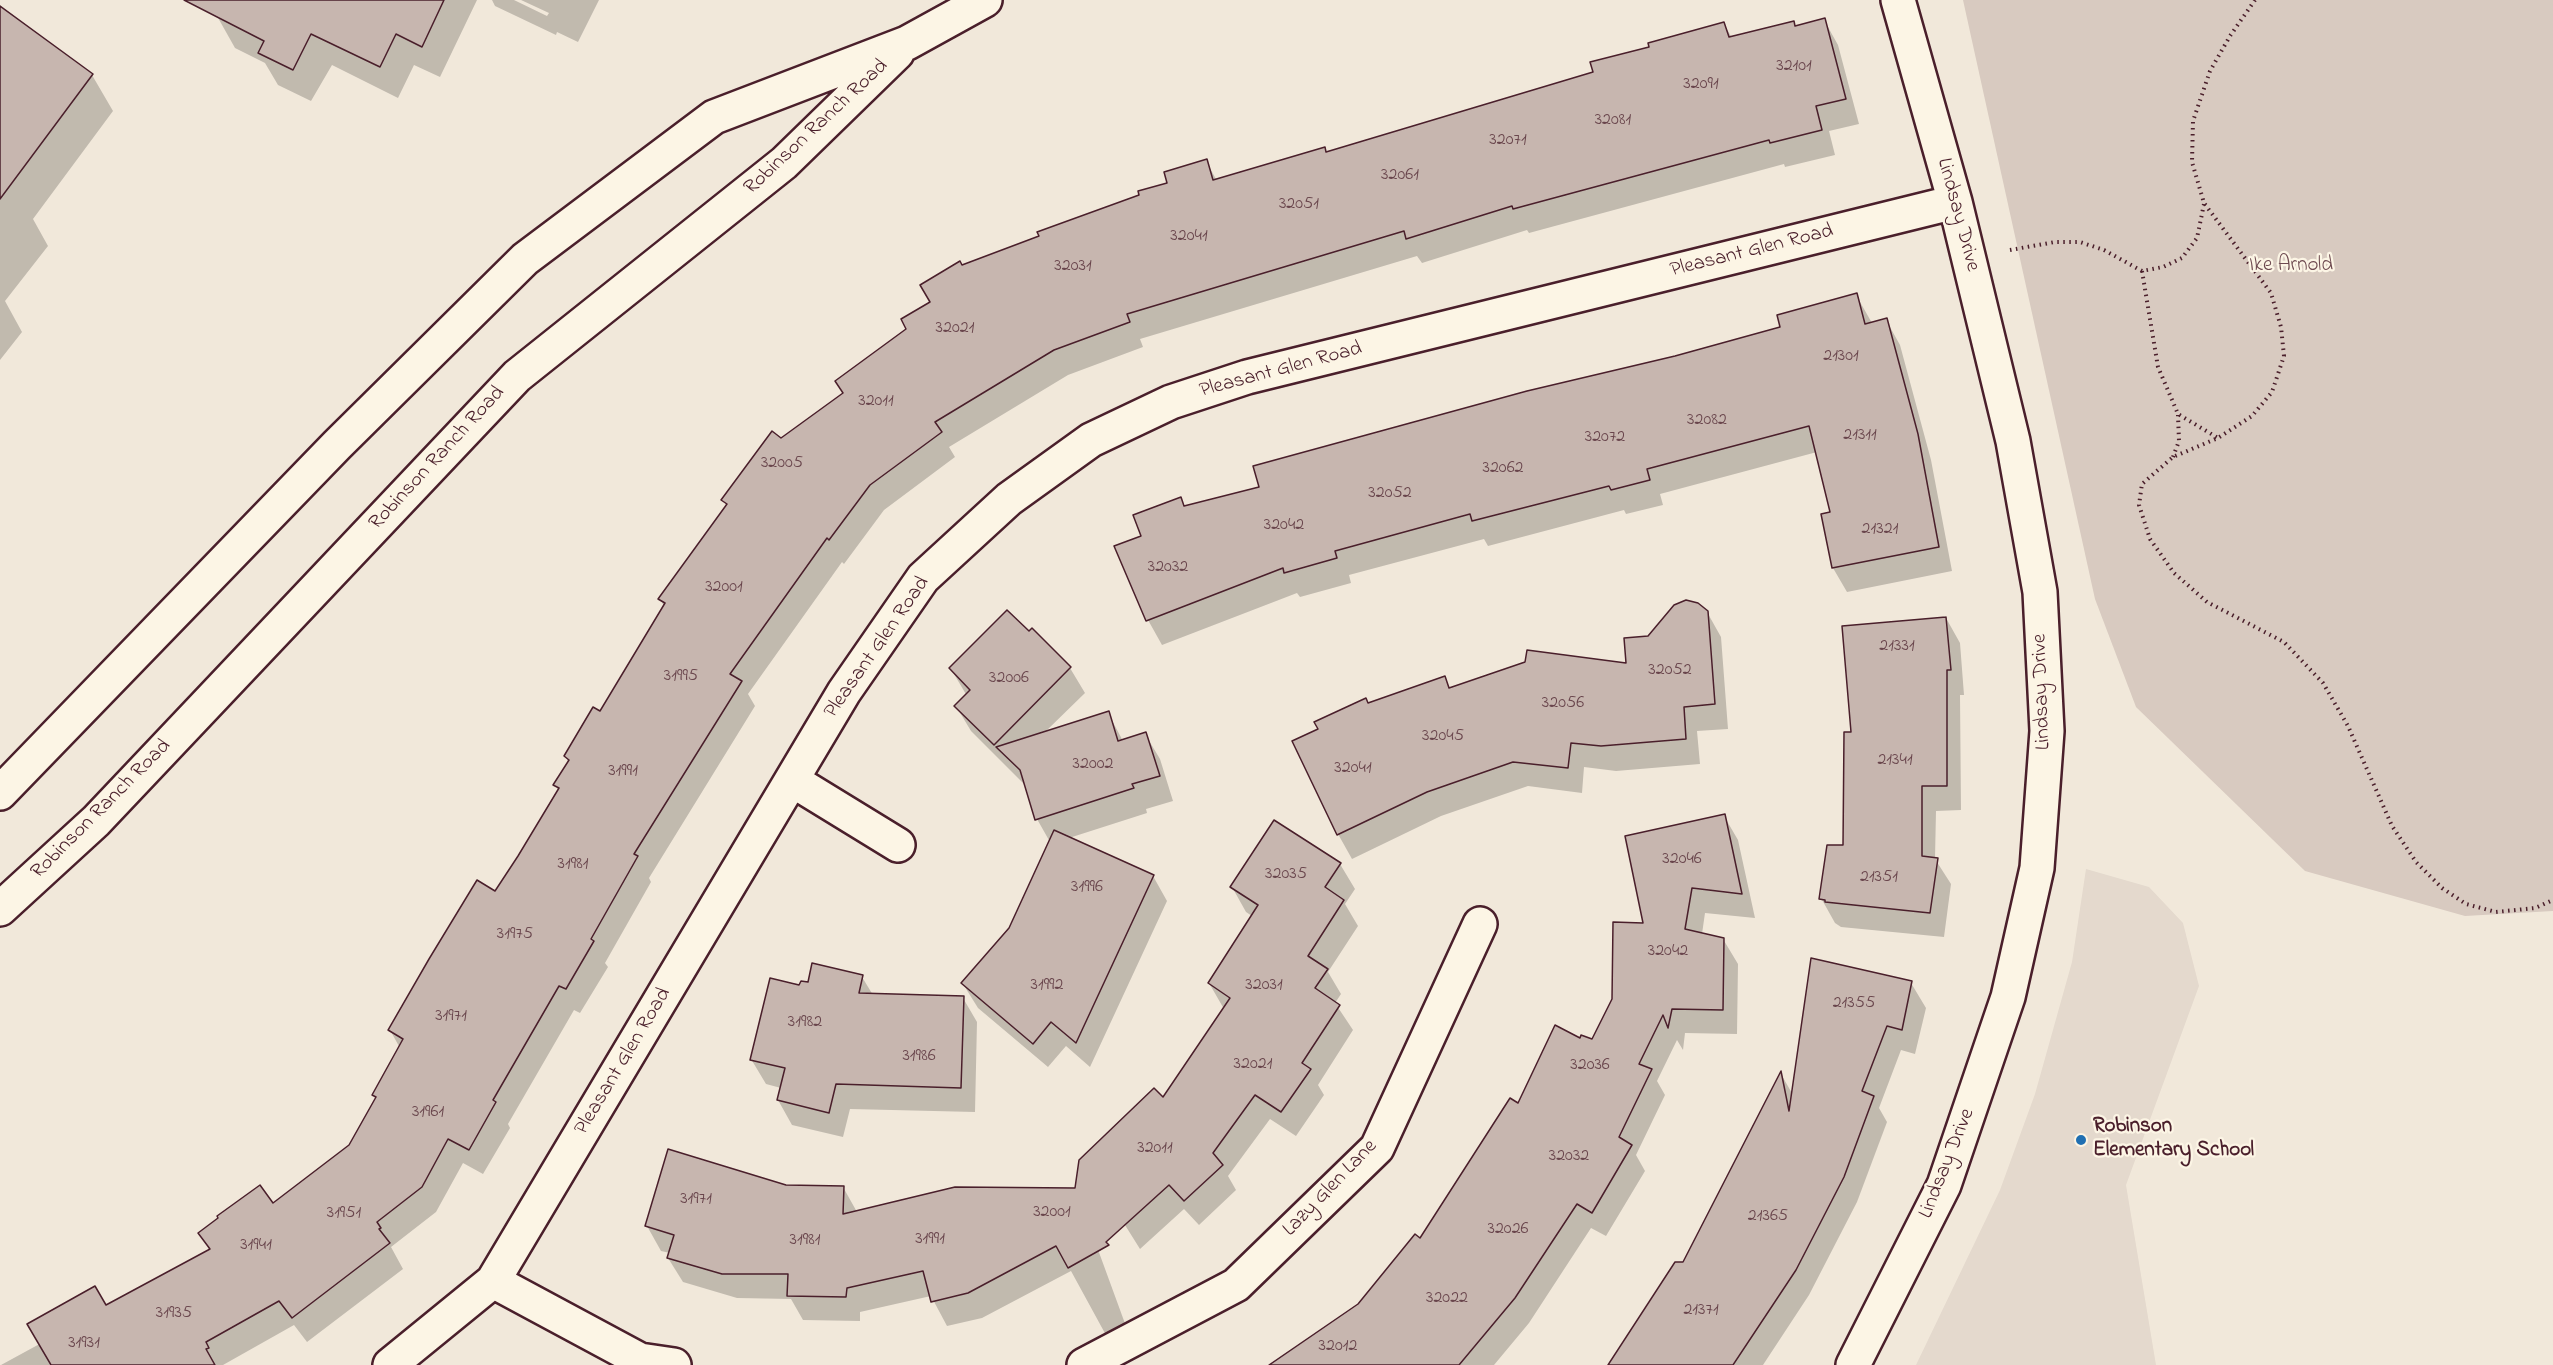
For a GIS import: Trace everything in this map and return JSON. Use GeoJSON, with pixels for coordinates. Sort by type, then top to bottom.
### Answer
{"type":"FeatureCollection","features":[{"type":"Feature","properties":{"kind":"street","name":"Robinson Ranch Road"},"geometry":{"type":"LineString","coordinates":[[0,793],[329,453],[525,259],[714,117],[907,43],[985,0]]}},
{"type":"Feature","properties":{"kind":"street","name":"Lindsay Drive"},"geometry":{"type":"LineString","coordinates":[[1853,1365],[1944,1185],[2008,997],[2037,868],[2047,731],[2040,592],[2013,441],[1955,202],[1898,0]]}},
{"type":"Feature","properties":{"kind":"street","name":"Robinson Ranch Road"},"geometry":{"type":"LineString","coordinates":[[0,909],[96,821],[516,376],[784,163],[907,43]]}},
{"type":"Feature","properties":{"kind":"street","name":"Pleasant Glen Road"},"geometry":{"type":"LineString","coordinates":[[390,1365],[493,1281],[844,692],[923,578],[1009,499],[1091,441],[1171,402],[1247,377],[1955,202]]}},
{"type":"Feature","properties":{"kind":"street"},"geometry":{"type":"LineString","coordinates":[[792,780],[898,845]]}},
{"type":"Feature","properties":{"kind":"street","name":"Lazy Glen Lane"},"geometry":{"type":"LineString","coordinates":[[1084,1365],[1236,1285],[1377,1148],[1480,924]]}},
{"type":"Feature","properties":{"kind":"street"},"geometry":{"type":"LineString","coordinates":[[493,1281],[640,1360],[674,1365]]}},
{"type":"Feature","properties":{"kind":"path"},"geometry":{"type":"LineString","coordinates":[[2255,0],[2230,36],[2210,71],[2193,121],[2192,162],[2204,203],[2271,294],[2281,327],[2284,356],[2272,392],[2252,416],[2218,438],[2173,458],[2142,484],[2139,505],[2150,539],[2174,573],[2207,602],[2284,642],[2323,683],[2348,726],[2392,826],[2416,862],[2450,893],[2466,904],[2496,912],[2535,908],[2553,900]]}},
{"type":"Feature","properties":{"kind":"path"},"geometry":{"type":"LineString","coordinates":[[1969,259],[2055,242],[2079,242],[2104,250],[2142,271],[2163,267],[2182,258],[2197,238],[2204,203]]}},
{"type":"Feature","properties":{"kind":"path"},"geometry":{"type":"LineString","coordinates":[[2142,271],[2158,367],[2178,414],[2179,441],[2173,458]]}},
{"type":"Feature","properties":{"kind":"path"},"geometry":{"type":"LineString","coordinates":[[2178,414],[2218,438]]}},
{"type":"Feature","properties":{"kind":"shaded area","name":"Robinson Elementary School"},"geometry":{"type":"Polygon","coordinates":[[[2086,869],[2149,887],[2183,923],[2199,986],[2126,1185],[2156,1365],[1916,1365],[2000,1190],[2035,1094],[2072,962],[2086,869]]]}},
{"type":"Feature","properties":{"kind":"green space","name":"Ike Arnold"},"geometry":{"type":"Polygon","coordinates":[[[1963,0],[2553,0],[2553,911],[2465,916],[2305,871],[2136,707],[2095,599],[1963,0]]]}},
{"type":"Feature","properties":{"kind":"building"},"geometry":{"type":"Polygon","coordinates":[[[184,0],[444,0],[422,47],[396,34],[380,67],[311,34],[293,70],[258,53],[264,41],[184,0]]]}},
{"type":"Feature","properties":{"kind":"building"},"geometry":{"type":"Polygon","coordinates":[[[0,6],[93,74],[0,199],[0,6]]]}},
{"type":"Feature","properties":{"kind":"building"},"geometry":{"type":"Polygon","coordinates":[[[1825,18],[1846,99],[1816,106],[1822,130],[1770,143],[1769,140],[1513,209],[1512,206],[1406,239],[1404,231],[1127,314],[1130,322],[1054,350],[935,422],[942,432],[870,485],[829,540],[827,538],[730,674],[742,681],[634,854],[638,856],[591,939],[594,941],[566,989],[559,986],[493,1100],[496,1102],[469,1150],[448,1139],[422,1187],[377,1222],[381,1228],[379,1229],[390,1243],[292,1318],[279,1301],[206,1342],[209,1348],[206,1349],[215,1365],[51,1365],[27,1324],[95,1286],[106,1305],[210,1249],[198,1233],[218,1218],[217,1216],[260,1185],[273,1203],[349,1145],[376,1097],[372,1095],[403,1039],[388,1030],[477,880],[495,891],[518,856],[559,788],[553,785],[569,760],[564,756],[593,707],[600,711],[665,603],[658,599],[727,504],[721,500],[772,431],[781,438],[843,393],[835,381],[906,329],[901,319],[930,302],[920,285],[960,261],[962,265],[1039,236],[1037,232],[1139,195],[1138,191],[1167,183],[1164,172],[1207,159],[1213,180],[1325,147],[1326,152],[1593,72],[1590,62],[1649,47],[1648,43],[1724,22],[1729,37],[1794,21],[1795,26],[1825,18]]]}},
{"type":"Feature","properties":{"kind":"building"},"geometry":{"type":"Polygon","coordinates":[[[1857,293],[1865,324],[1887,318],[1918,434],[1939,547],[1832,568],[1821,514],[1830,512],[1809,426],[1647,469],[1650,480],[1611,490],[1609,486],[1472,521],[1470,514],[1335,551],[1337,558],[1284,573],[1283,568],[1146,621],[1114,546],[1141,536],[1133,515],[1181,497],[1184,506],[1259,487],[1253,466],[1527,391],[1675,356],[1780,327],[1777,315],[1857,293]]]}},
{"type":"Feature","properties":{"kind":"building"},"geometry":{"type":"Polygon","coordinates":[[[1686,600],[1698,603],[1708,611],[1715,704],[1684,707],[1686,739],[1601,746],[1571,743],[1568,768],[1513,762],[1427,792],[1337,835],[1292,741],[1318,729],[1314,722],[1366,698],[1368,703],[1445,676],[1449,688],[1525,662],[1527,650],[1626,663],[1624,638],[1648,636],[1674,605],[1686,600]]]}},
{"type":"Feature","properties":{"kind":"building"},"geometry":{"type":"Polygon","coordinates":[[[1007,610],[1029,631],[1032,628],[1071,667],[994,745],[954,706],[970,690],[949,668],[1007,610]]]}},
{"type":"Feature","properties":{"kind":"building"},"geometry":{"type":"Polygon","coordinates":[[[1946,617],[1951,670],[1947,670],[1947,786],[1922,786],[1922,856],[1938,858],[1930,913],[1825,902],[1819,899],[1827,845],[1843,845],[1844,732],[1851,732],[1842,626],[1946,617]]]}},
{"type":"Feature","properties":{"kind":"building"},"geometry":{"type":"Polygon","coordinates":[[[1109,711],[1118,741],[1146,732],[1160,776],[1132,784],[1134,788],[1035,820],[1020,770],[996,747],[1109,711]]]}},
{"type":"Feature","properties":{"kind":"building"},"geometry":{"type":"Polygon","coordinates":[[[1725,814],[1742,894],[1692,888],[1685,929],[1724,938],[1723,1010],[1672,1009],[1668,1028],[1663,1015],[1639,1064],[1652,1069],[1619,1137],[1632,1145],[1592,1213],[1577,1204],[1515,1298],[1459,1365],[1269,1365],[1358,1304],[1415,1234],[1420,1238],[1510,1098],[1518,1103],[1555,1025],[1580,1038],[1581,1035],[1592,1039],[1612,999],[1613,922],[1643,923],[1625,836],[1725,814]]]}},
{"type":"Feature","properties":{"kind":"building"},"geometry":{"type":"Polygon","coordinates":[[[1274,820],[1341,863],[1325,887],[1344,900],[1308,956],[1328,969],[1315,988],[1340,1005],[1302,1063],[1311,1069],[1281,1112],[1255,1095],[1213,1153],[1223,1165],[1184,1201],[1169,1185],[1106,1242],[1109,1245],[1068,1268],[1056,1246],[968,1293],[931,1302],[923,1271],[847,1288],[846,1297],[787,1296],[788,1274],[722,1274],[667,1258],[674,1235],[645,1226],[668,1149],[786,1185],[844,1186],[843,1214],[955,1187],[1075,1188],[1079,1160],[1154,1088],[1163,1097],[1230,998],[1208,983],[1258,905],[1230,887],[1274,820]]]}},
{"type":"Feature","properties":{"kind":"building"},"geometry":{"type":"Polygon","coordinates":[[[1054,830],[1154,875],[1076,1043],[1051,1022],[1033,1044],[961,983],[1009,928],[1054,830]]]}},
{"type":"Feature","properties":{"kind":"building"},"geometry":{"type":"Polygon","coordinates":[[[1811,958],[1912,981],[1902,1030],[1887,1026],[1862,1091],[1874,1096],[1844,1177],[1796,1270],[1733,1365],[1608,1365],[1675,1262],[1683,1262],[1781,1071],[1789,1111],[1811,958]]]}},
{"type":"Feature","properties":{"kind":"building"},"geometry":{"type":"Polygon","coordinates":[[[812,963],[863,975],[859,993],[964,996],[961,1088],[836,1084],[829,1113],[777,1100],[785,1068],[750,1060],[770,978],[799,985],[801,981],[808,982],[812,963]]]}},
{"type":"Feature","properties":{"kind":"place","name":"Robinson Elementary School"},"geometry":{"type":"Point","coordinates":[2081,1140]}}]}
